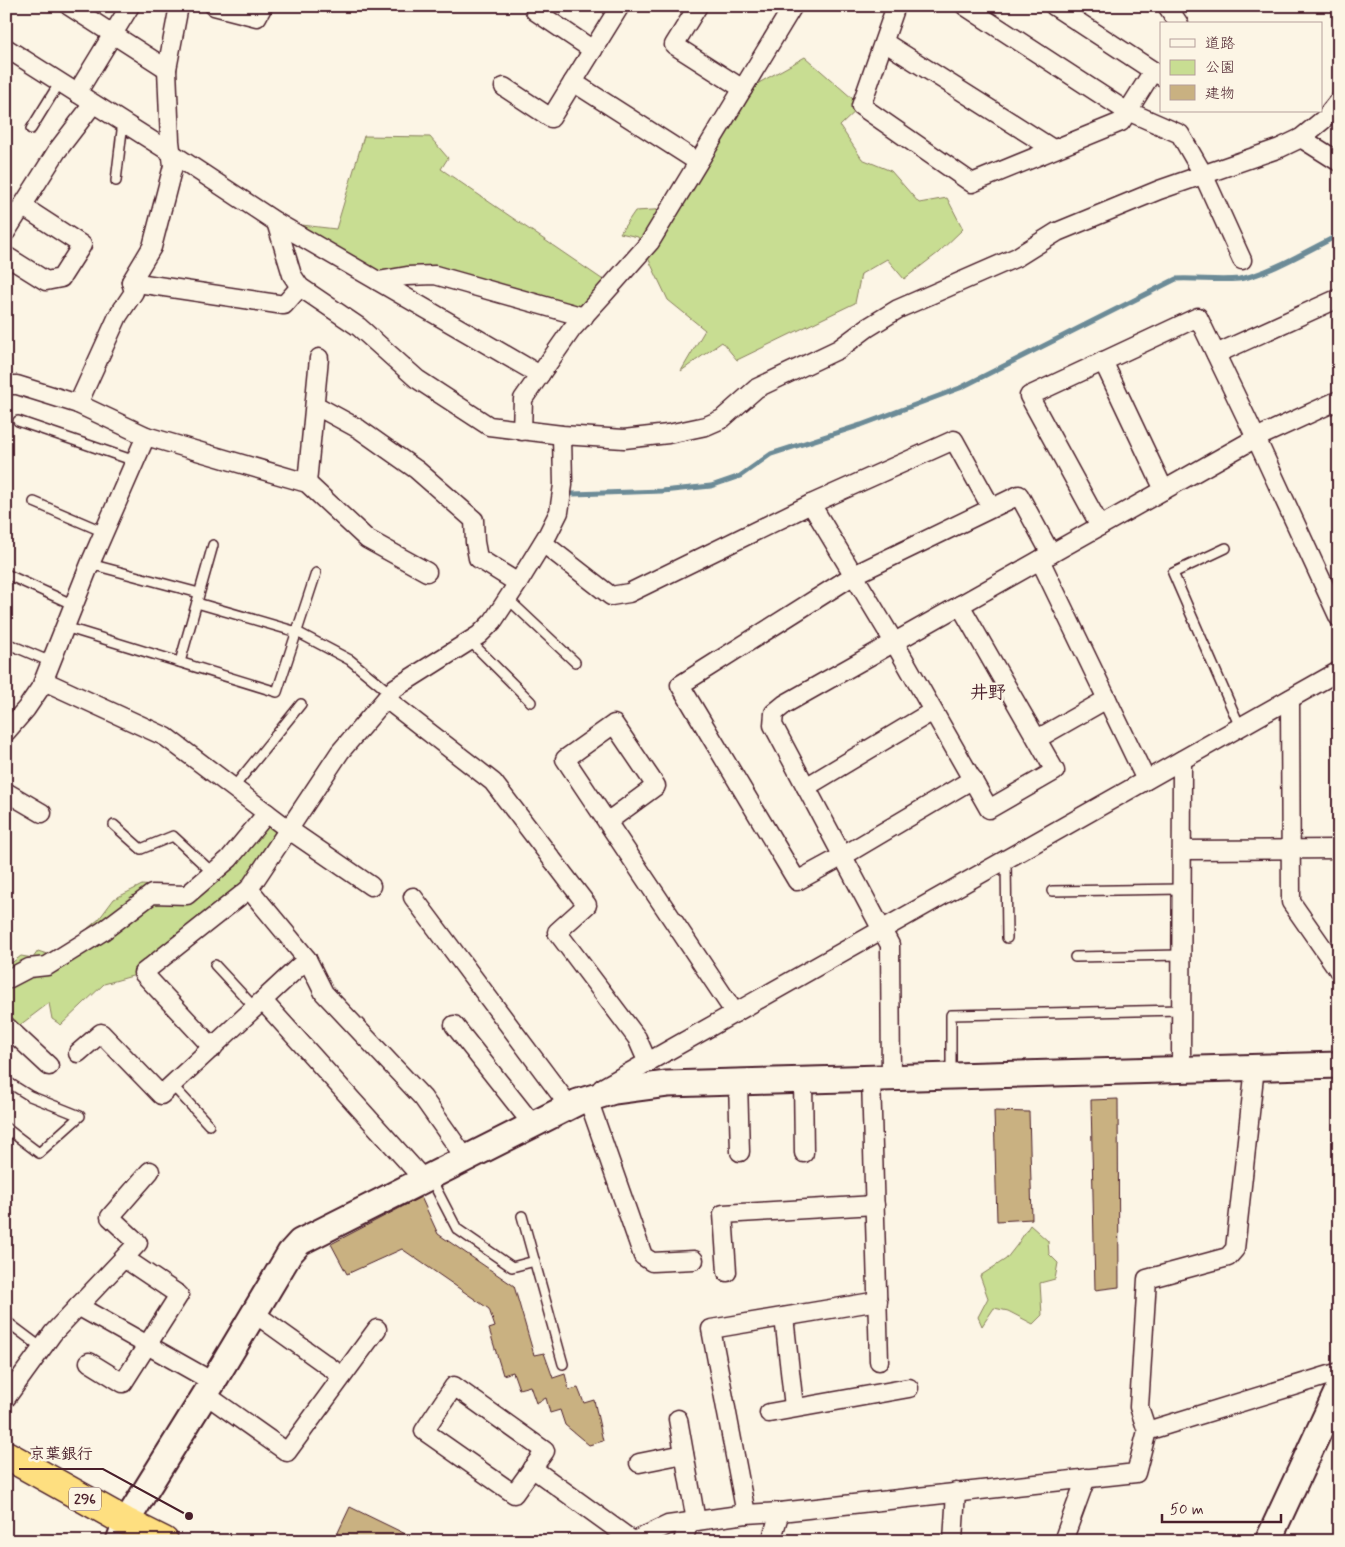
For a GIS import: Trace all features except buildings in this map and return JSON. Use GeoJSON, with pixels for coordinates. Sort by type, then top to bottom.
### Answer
{"type":"FeatureCollection","features":[{"type":"Feature","properties":{"kind":"highway","name":"296"},"geometry":{"type":"LineString","coordinates":[[6,1455],[123,1531],[164,1541]]}},
{"type":"Feature","properties":{"kind":"street"},"geometry":{"type":"LineString","coordinates":[[69,6],[167,69]]}},
{"type":"Feature","properties":{"kind":"street"},"geometry":{"type":"LineString","coordinates":[[77,93],[130,6]]}},
{"type":"Feature","properties":{"kind":"street"},"geometry":{"type":"LineString","coordinates":[[78,404],[118,316],[134,292],[131,282],[152,247],[173,166],[167,69],[179,6]]}},
{"type":"Feature","properties":{"kind":"street"},"geometry":{"type":"LineString","coordinates":[[214,6],[257,17],[263,6]]}},
{"type":"Feature","properties":{"kind":"street"},"geometry":{"type":"LineString","coordinates":[[504,87],[551,118],[620,6]]}},
{"type":"Feature","properties":{"kind":"street"},"geometry":{"type":"LineString","coordinates":[[698,6],[674,44],[743,89]]}},
{"type":"Feature","properties":{"kind":"street"},"geometry":{"type":"LineString","coordinates":[[522,430],[524,399],[572,329],[650,242],[793,6]]}},
{"type":"Feature","properties":{"kind":"street"},"geometry":{"type":"LineString","coordinates":[[896,6],[862,106],[972,183],[1121,122],[1157,73],[1054,6]]}},
{"type":"Feature","properties":{"kind":"street"},"geometry":{"type":"LineString","coordinates":[[1167,6],[1177,22]]}},
{"type":"Feature","properties":{"kind":"street"},"geometry":{"type":"LineString","coordinates":[[967,7],[1128,111],[1180,134],[1203,174],[1242,260]]}},
{"type":"Feature","properties":{"kind":"street"},"geometry":{"type":"LineString","coordinates":[[534,8],[593,50]]}},
{"type":"Feature","properties":{"kind":"street"},"geometry":{"type":"LineString","coordinates":[[884,42],[1053,149]]}},
{"type":"Feature","properties":{"kind":"street"},"geometry":{"type":"LineString","coordinates":[[6,48],[276,222],[540,375]]}},
{"type":"Feature","properties":{"kind":"street"},"geometry":{"type":"LineString","coordinates":[[573,82],[698,162]]}},
{"type":"Feature","properties":{"kind":"street"},"geometry":{"type":"LineString","coordinates":[[6,232],[57,151],[93,104]]}},
{"type":"Feature","properties":{"kind":"street"},"geometry":{"type":"LineString","coordinates":[[276,222],[292,275],[300,287],[359,327],[417,379],[489,426],[562,436],[624,439],[668,434],[706,426],[722,419],[757,388],[839,349],[867,328],[898,310],[1017,257],[1057,232],[1159,190],[1280,148],[1300,138],[1337,106]]}},
{"type":"Feature","properties":{"kind":"street"},"geometry":{"type":"LineString","coordinates":[[1300,138],[1339,162]]}},
{"type":"Feature","properties":{"kind":"street"},"geometry":{"type":"LineString","coordinates":[[6,256],[46,281],[61,278],[82,245],[22,206]]}},
{"type":"Feature","properties":{"kind":"street"},"geometry":{"type":"LineString","coordinates":[[378,281],[407,276],[435,275],[584,317]]}},
{"type":"Feature","properties":{"kind":"street"},"geometry":{"type":"LineString","coordinates":[[131,282],[284,305],[300,287]]}},
{"type":"Feature","properties":{"kind":"street"},"geometry":{"type":"LineString","coordinates":[[1216,354],[1339,298]]}},
{"type":"Feature","properties":{"kind":"street"},"geometry":{"type":"LineString","coordinates":[[1100,526],[1029,396],[1198,317],[1339,618]]}},
{"type":"Feature","properties":{"kind":"street"},"geometry":{"type":"LineString","coordinates":[[307,483],[320,358]]}},
{"type":"Feature","properties":{"kind":"street"},"geometry":{"type":"LineString","coordinates":[[1103,361],[1164,490]]}},
{"type":"Feature","properties":{"kind":"street"},"geometry":{"type":"LineString","coordinates":[[6,385],[18,385],[78,404],[146,436],[307,483],[367,539],[427,572]]}},
{"type":"Feature","properties":{"kind":"street"},"geometry":{"type":"LineString","coordinates":[[879,1362],[875,1205],[890,945],[773,725],[774,713],[785,704],[1256,438],[1338,401]]}},
{"type":"Feature","properties":{"kind":"street"},"geometry":{"type":"LineString","coordinates":[[315,405],[359,429],[417,470],[474,520],[478,558],[518,583]]}},
{"type":"Feature","properties":{"kind":"street"},"geometry":{"type":"LineString","coordinates":[[7,731],[26,709],[44,681],[90,564],[146,436]]}},
{"type":"Feature","properties":{"kind":"street"},"geometry":{"type":"LineString","coordinates":[[213,1048],[143,973],[249,889],[340,752],[395,688],[479,635],[493,620],[543,543],[559,512],[563,486],[562,436]]}},
{"type":"Feature","properties":{"kind":"street"},"geometry":{"type":"LineString","coordinates":[[543,543],[612,596],[629,593],[811,504],[954,440],[991,507]]}},
{"type":"Feature","properties":{"kind":"street"},"geometry":{"type":"LineString","coordinates":[[973,779],[797,881],[680,686],[854,575],[1019,494],[1107,700],[1146,780]]}},
{"type":"Feature","properties":{"kind":"street"},"geometry":{"type":"LineString","coordinates":[[811,504],[894,642],[989,809],[1055,771],[960,605]]}},
{"type":"Feature","properties":{"kind":"street"},"geometry":{"type":"LineString","coordinates":[[123,1531],[290,1253],[300,1242],[578,1103],[1339,672]]}},
{"type":"Feature","properties":{"kind":"street"},"geometry":{"type":"LineString","coordinates":[[44,681],[166,737],[288,829],[371,886]]}},
{"type":"Feature","properties":{"kind":"street"},"geometry":{"type":"LineString","coordinates":[[388,696],[493,782],[587,905],[557,932],[637,1038],[648,1062]]}},
{"type":"Feature","properties":{"kind":"street"},"geometry":{"type":"LineString","coordinates":[[1290,699],[1291,902],[1339,971]]}},
{"type":"Feature","properties":{"kind":"street"},"geometry":{"type":"LineString","coordinates":[[1037,739],[1107,700]]}},
{"type":"Feature","properties":{"kind":"street"},"geometry":{"type":"LineString","coordinates":[[806,787],[933,711]]}},
{"type":"Feature","properties":{"kind":"street"},"geometry":{"type":"LineString","coordinates":[[607,822],[656,786],[614,724],[565,759],[607,822],[735,1013]]}},
{"type":"Feature","properties":{"kind":"street"},"geometry":{"type":"LineString","coordinates":[[1181,1069],[1182,760]]}},
{"type":"Feature","properties":{"kind":"street"},"geometry":{"type":"LineString","coordinates":[[6,792],[42,813]]}},
{"type":"Feature","properties":{"kind":"street"},"geometry":{"type":"LineString","coordinates":[[6,980],[29,968],[47,966],[103,931],[152,894],[187,894],[229,859],[266,813]]}},
{"type":"Feature","properties":{"kind":"street"},"geometry":{"type":"LineString","coordinates":[[1182,850],[1339,849]]}},
{"type":"Feature","properties":{"kind":"street"},"geometry":{"type":"LineString","coordinates":[[249,889],[307,959],[324,993],[423,1098],[466,1159]]}},
{"type":"Feature","properties":{"kind":"street"},"geometry":{"type":"LineString","coordinates":[[412,897],[578,1103],[643,1256],[652,1262],[694,1260]]}},
{"type":"Feature","properties":{"kind":"street"},"geometry":{"type":"LineString","coordinates":[[78,1053],[101,1032],[161,1095],[307,959]]}},
{"type":"Feature","properties":{"kind":"street"},"geometry":{"type":"LineString","coordinates":[[259,1004],[427,1178]]}},
{"type":"Feature","properties":{"kind":"street"},"geometry":{"type":"LineString","coordinates":[[454,1025],[533,1125]]}},
{"type":"Feature","properties":{"kind":"street"},"geometry":{"type":"LineString","coordinates":[[6,1026],[49,1066]]}},
{"type":"Feature","properties":{"kind":"street"},"geometry":{"type":"LineString","coordinates":[[578,1103],[614,1091],[667,1084],[1339,1065]]}},
{"type":"Feature","properties":{"kind":"street"},"geometry":{"type":"LineString","coordinates":[[532,1468],[633,1541],[668,1525],[693,1521],[1136,1473],[1147,1431],[1139,1407],[1147,1279],[1228,1257],[1235,1249],[1255,1067]]}},
{"type":"Feature","properties":{"kind":"street"},"geometry":{"type":"LineString","coordinates":[[803,1080],[804,1153]]}},
{"type":"Feature","properties":{"kind":"street"},"geometry":{"type":"LineString","coordinates":[[738,1082],[740,1152]]}},
{"type":"Feature","properties":{"kind":"street"},"geometry":{"type":"LineString","coordinates":[[6,1398],[53,1333],[138,1243],[110,1217],[150,1171]]}},
{"type":"Feature","properties":{"kind":"street"},"geometry":{"type":"LineString","coordinates":[[727,1272],[723,1214],[875,1205]]}},
{"type":"Feature","properties":{"kind":"street"},"geometry":{"type":"LineString","coordinates":[[89,1362],[123,1383],[179,1294],[124,1258]]}},
{"type":"Feature","properties":{"kind":"street"},"geometry":{"type":"LineString","coordinates":[[746,1514],[711,1329],[878,1302]]}},
{"type":"Feature","properties":{"kind":"street"},"geometry":{"type":"LineString","coordinates":[[78,1306],[148,1345],[209,1388],[287,1452],[377,1329]]}},
{"type":"Feature","properties":{"kind":"street"},"geometry":{"type":"LineString","coordinates":[[254,1313],[342,1376]]}},
{"type":"Feature","properties":{"kind":"street"},"geometry":{"type":"LineString","coordinates":[[784,1316],[794,1407]]}},
{"type":"Feature","properties":{"kind":"street"},"geometry":{"type":"LineString","coordinates":[[1147,1431],[1339,1372]]}},
{"type":"Feature","properties":{"kind":"street"},"geometry":{"type":"LineString","coordinates":[[454,1386],[545,1451],[532,1468],[514,1494],[424,1431],[454,1386]]}},
{"type":"Feature","properties":{"kind":"street"},"geometry":{"type":"LineString","coordinates":[[768,1412],[909,1388]]}},
{"type":"Feature","properties":{"kind":"street"},"geometry":{"type":"LineString","coordinates":[[1268,1541],[1339,1388]]}},
{"type":"Feature","properties":{"kind":"street"},"geometry":{"type":"LineString","coordinates":[[678,1419],[693,1521],[683,1541]]}},
{"type":"Feature","properties":{"kind":"street"},"geometry":{"type":"LineString","coordinates":[[639,1462],[684,1454]]}},
{"type":"Feature","properties":{"kind":"street"},"geometry":{"type":"LineString","coordinates":[[1062,1541],[1086,1478]]}},
{"type":"Feature","properties":{"kind":"street"},"geometry":{"type":"LineString","coordinates":[[953,1541],[956,1492]]}},
{"type":"Feature","properties":{"kind":"street"},"geometry":{"type":"LineString","coordinates":[[771,1541],[780,1512]]}},
{"type":"Feature","properties":{"kind":"lane"},"geometry":{"type":"LineString","coordinates":[[31,129],[60,82]]}},
{"type":"Feature","properties":{"kind":"lane"},"geometry":{"type":"LineString","coordinates":[[116,181],[123,122]]}},
{"type":"Feature","properties":{"kind":"lane"},"geometry":{"type":"LineString","coordinates":[[18,421],[135,461]]}},
{"type":"Feature","properties":{"kind":"lane"},"geometry":{"type":"LineString","coordinates":[[34,502],[104,532]]}},
{"type":"Feature","properties":{"kind":"lane"},"geometry":{"type":"LineString","coordinates":[[180,662],[213,545]]}},
{"type":"Feature","properties":{"kind":"lane"},"geometry":{"type":"LineString","coordinates":[[1226,548],[1173,573],[1240,727]]}},
{"type":"Feature","properties":{"kind":"lane"},"geometry":{"type":"LineString","coordinates":[[90,564],[297,632],[350,660],[388,696]]}},
{"type":"Feature","properties":{"kind":"lane"},"geometry":{"type":"LineString","coordinates":[[65,627],[278,692],[316,573]]}},
{"type":"Feature","properties":{"kind":"lane"},"geometry":{"type":"LineString","coordinates":[[6,574],[74,605]]}},
{"type":"Feature","properties":{"kind":"lane"},"geometry":{"type":"LineString","coordinates":[[508,599],[575,662]]}},
{"type":"Feature","properties":{"kind":"lane"},"geometry":{"type":"LineString","coordinates":[[470,641],[532,702]]}},
{"type":"Feature","properties":{"kind":"lane"},"geometry":{"type":"LineString","coordinates":[[6,643],[51,662]]}},
{"type":"Feature","properties":{"kind":"lane"},"geometry":{"type":"LineString","coordinates":[[234,788],[301,704]]}},
{"type":"Feature","properties":{"kind":"lane"},"geometry":{"type":"LineString","coordinates":[[114,825],[141,849],[172,836],[212,872]]}},
{"type":"Feature","properties":{"kind":"lane"},"geometry":{"type":"LineString","coordinates":[[1006,860],[1007,938]]}},
{"type":"Feature","properties":{"kind":"lane"},"geometry":{"type":"LineString","coordinates":[[1052,891],[1182,889]]}},
{"type":"Feature","properties":{"kind":"lane"},"geometry":{"type":"LineString","coordinates":[[1075,957],[1182,954]]}},
{"type":"Feature","properties":{"kind":"lane"},"geometry":{"type":"LineString","coordinates":[[215,965],[259,1004]]}},
{"type":"Feature","properties":{"kind":"lane"},"geometry":{"type":"LineString","coordinates":[[951,1076],[951,1015],[1181,1010]]}},
{"type":"Feature","properties":{"kind":"lane"},"geometry":{"type":"LineString","coordinates":[[6,1081],[30,1096],[80,1116],[39,1153],[6,1128]]}},
{"type":"Feature","properties":{"kind":"lane"},"geometry":{"type":"LineString","coordinates":[[172,1085],[209,1125]]}},
{"type":"Feature","properties":{"kind":"lane"},"geometry":{"type":"LineString","coordinates":[[427,1178],[457,1229],[512,1267],[535,1261]]}},
{"type":"Feature","properties":{"kind":"lane"},"geometry":{"type":"LineString","coordinates":[[522,1216],[563,1364]]}},
{"type":"Feature","properties":{"kind":"lane"},"geometry":{"type":"LineString","coordinates":[[6,1321],[42,1348]]}},
{"type":"Feature","properties":{"kind":"green space"},"geometry":{"type":"Polygon","coordinates":[[[805,57],[861,106],[840,126],[862,159],[891,171],[919,203],[947,198],[963,229],[938,253],[904,279],[887,259],[861,274],[855,303],[737,360],[722,342],[681,371],[705,330],[668,300],[638,237],[620,233],[635,211],[670,209],[739,94],[805,57]]]}},
{"type":"Feature","properties":{"kind":"green space"},"geometry":{"type":"Polygon","coordinates":[[[364,136],[430,137],[448,158],[441,169],[612,286],[584,317],[435,275],[378,281],[276,222],[336,229],[364,136]]]}},
{"type":"Feature","properties":{"kind":"green space"},"geometry":{"type":"Polygon","coordinates":[[[267,813],[288,829],[249,889],[143,973],[104,984],[61,1025],[52,1019],[49,1003],[12,1031],[6,1025],[6,967],[21,956],[33,958],[38,951],[47,954],[81,934],[99,919],[114,899],[142,885],[182,888],[218,868],[267,813]]]}},
{"type":"Feature","properties":{"kind":"green space"},"geometry":{"type":"Polygon","coordinates":[[[1030,1225],[1048,1241],[1049,1254],[1058,1263],[1055,1279],[1040,1283],[1042,1315],[1033,1324],[1008,1311],[994,1308],[982,1326],[978,1317],[988,1298],[980,1276],[1006,1259],[1030,1225]]]}},
{"type":"Feature","properties":{"kind":"waterway"},"geometry":{"type":"LineString","coordinates":[[573,494],[662,491],[711,486],[740,476],[771,454],[861,425],[960,388],[1176,279],[1239,279],[1276,267],[1339,235]]}},
{"type":"Feature","properties":{"kind":"place","name":"京葉銀行"},"geometry":{"type":"Point","coordinates":[189,1516]}},
{"type":"Feature","properties":{"kind":"district","name":"井野"},"geometry":{"type":"Point","coordinates":[988,693]}}]}
